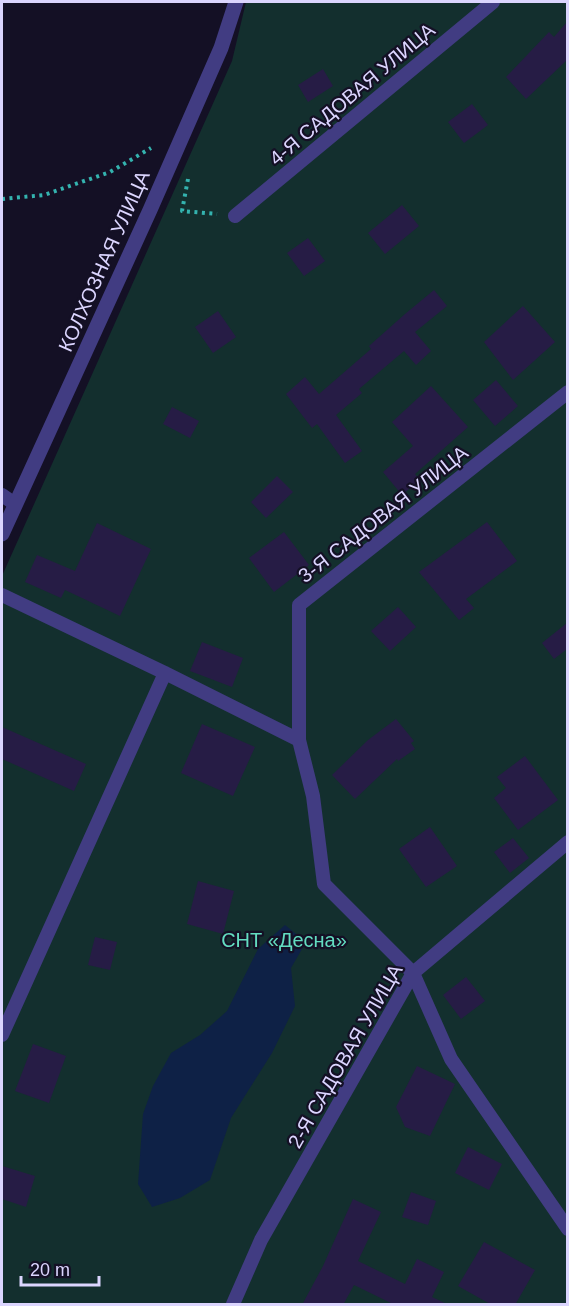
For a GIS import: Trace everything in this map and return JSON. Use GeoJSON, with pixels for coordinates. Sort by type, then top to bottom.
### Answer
{"type":"FeatureCollection","features":[{"type":"Feature","properties":{"kind":"street","name":"КОЛХОЗНАЯ УЛИЦА"},"geometry":{"type":"LineString","coordinates":[[2,534],[155,199],[221,48],[236,2]]}},
{"type":"Feature","properties":{"kind":"lane","name":"4-Я САДОВАЯ УЛИЦА"},"geometry":{"type":"LineString","coordinates":[[235,216],[493,2]]}},
{"type":"Feature","properties":{"kind":"lane","name":"3-Я САДОВАЯ УЛИЦА"},"geometry":{"type":"LineString","coordinates":[[299,740],[299,605],[567,392]]}},
{"type":"Feature","properties":{"kind":"lane"},"geometry":{"type":"LineString","coordinates":[[2,495],[15,504]]}},
{"type":"Feature","properties":{"kind":"lane"},"geometry":{"type":"LineString","coordinates":[[2,595],[299,740],[313,796],[324,884],[413,973],[451,1059],[567,1229]]}},
{"type":"Feature","properties":{"kind":"lane"},"geometry":{"type":"LineString","coordinates":[[2,1035],[165,673]]}},
{"type":"Feature","properties":{"kind":"lane","name":"2-Я САДОВАЯ УЛИЦА"},"geometry":{"type":"LineString","coordinates":[[232,1305],[261,1240],[413,973],[567,842]]}},
{"type":"Feature","properties":{"kind":"path"},"geometry":{"type":"LineString","coordinates":[[2,199],[44,195],[111,172],[151,148]]}},
{"type":"Feature","properties":{"kind":"path"},"geometry":{"type":"LineString","coordinates":[[189,173],[182,211],[235,216]]}},
{"type":"Feature","properties":{"kind":"green space","name":"СНТ «Десна»"},"geometry":{"type":"Polygon","coordinates":[[[246,2],[567,2],[567,1304],[2,1304],[2,576],[232,61],[246,2]]]}},
{"type":"Feature","properties":{"kind":"water"},"geometry":{"type":"Polygon","coordinates":[[[285,925],[306,942],[291,968],[295,1006],[272,1053],[231,1118],[210,1180],[180,1198],[152,1207],[138,1184],[143,1114],[153,1086],[171,1053],[200,1035],[227,1011],[258,949],[285,925]]]}},
{"type":"Feature","properties":{"kind":"building"},"geometry":{"type":"Polygon","coordinates":[[[567,22],[567,60],[526,99],[506,77],[549,32],[554,37],[567,22]]]}},
{"type":"Feature","properties":{"kind":"building"},"geometry":{"type":"Polygon","coordinates":[[[323,69],[333,86],[308,102],[298,85],[323,69]]]}},
{"type":"Feature","properties":{"kind":"building"},"geometry":{"type":"Polygon","coordinates":[[[472,104],[488,125],[464,143],[448,122],[472,104]]]}},
{"type":"Feature","properties":{"kind":"building"},"geometry":{"type":"Polygon","coordinates":[[[402,205],[419,226],[385,254],[368,233],[402,205]]]}},
{"type":"Feature","properties":{"kind":"building"},"geometry":{"type":"Polygon","coordinates":[[[308,238],[325,261],[304,276],[287,253],[308,238]]]}},
{"type":"Feature","properties":{"kind":"building"},"geometry":{"type":"Polygon","coordinates":[[[434,290],[447,306],[415,332],[431,351],[416,365],[404,351],[359,389],[362,393],[336,415],[362,451],[345,463],[317,424],[312,428],[286,394],[305,377],[319,394],[371,349],[369,346],[434,290]]]}},
{"type":"Feature","properties":{"kind":"building"},"geometry":{"type":"Polygon","coordinates":[[[523,306],[555,342],[513,380],[484,342],[523,306]]]}},
{"type":"Feature","properties":{"kind":"building"},"geometry":{"type":"Polygon","coordinates":[[[218,311],[236,337],[213,353],[195,327],[218,311]]]}},
{"type":"Feature","properties":{"kind":"building"},"geometry":{"type":"Polygon","coordinates":[[[496,380],[518,406],[495,426],[473,400],[496,380]]]}},
{"type":"Feature","properties":{"kind":"building"},"geometry":{"type":"Polygon","coordinates":[[[431,386],[468,427],[415,474],[420,480],[402,495],[383,472],[413,446],[392,422],[431,386]]]}},
{"type":"Feature","properties":{"kind":"building"},"geometry":{"type":"Polygon","coordinates":[[[172,407],[199,421],[190,438],[163,424],[172,407]]]}},
{"type":"Feature","properties":{"kind":"building"},"geometry":{"type":"Polygon","coordinates":[[[277,476],[293,492],[266,518],[251,502],[277,476]]]}},
{"type":"Feature","properties":{"kind":"building"},"geometry":{"type":"Polygon","coordinates":[[[487,522],[517,561],[466,599],[474,608],[459,620],[419,572],[487,522]]]}},
{"type":"Feature","properties":{"kind":"building"},"geometry":{"type":"Polygon","coordinates":[[[97,523],[151,549],[120,616],[65,590],[61,598],[25,582],[37,555],[75,571],[97,523]]]}},
{"type":"Feature","properties":{"kind":"building"},"geometry":{"type":"Polygon","coordinates":[[[284,532],[309,565],[274,592],[249,558],[284,532]]]}},
{"type":"Feature","properties":{"kind":"building"},"geometry":{"type":"Polygon","coordinates":[[[398,607],[416,627],[390,651],[371,631],[398,607]]]}},
{"type":"Feature","properties":{"kind":"building"},"geometry":{"type":"Polygon","coordinates":[[[567,623],[567,649],[554,659],[542,643],[567,623]]]}},
{"type":"Feature","properties":{"kind":"building"},"geometry":{"type":"Polygon","coordinates":[[[202,642],[243,658],[232,687],[190,671],[202,642]]]}},
{"type":"Feature","properties":{"kind":"building"},"geometry":{"type":"Polygon","coordinates":[[[396,719],[414,741],[411,743],[415,749],[398,761],[397,759],[355,799],[332,775],[368,740],[396,719]]]}},
{"type":"Feature","properties":{"kind":"building"},"geometry":{"type":"Polygon","coordinates":[[[202,724],[255,747],[233,796],[181,773],[202,724]]]}},
{"type":"Feature","properties":{"kind":"building"},"geometry":{"type":"Polygon","coordinates":[[[2,727],[86,764],[74,791],[2,759],[2,727]]]}},
{"type":"Feature","properties":{"kind":"building"},"geometry":{"type":"Polygon","coordinates":[[[525,756],[558,800],[518,830],[494,798],[506,788],[497,777],[525,756]]]}},
{"type":"Feature","properties":{"kind":"building"},"geometry":{"type":"Polygon","coordinates":[[[430,827],[457,866],[426,887],[399,849],[430,827]]]}},
{"type":"Feature","properties":{"kind":"building"},"geometry":{"type":"Polygon","coordinates":[[[513,838],[529,858],[510,873],[494,852],[513,838]]]}},
{"type":"Feature","properties":{"kind":"building"},"geometry":{"type":"Polygon","coordinates":[[[198,881],[234,891],[223,934],[187,924],[198,881]]]}},
{"type":"Feature","properties":{"kind":"building"},"geometry":{"type":"Polygon","coordinates":[[[95,937],[117,942],[110,970],[88,965],[95,937]]]}},
{"type":"Feature","properties":{"kind":"building"},"geometry":{"type":"Polygon","coordinates":[[[466,977],[485,1001],[461,1019],[443,995],[466,977]]]}},
{"type":"Feature","properties":{"kind":"building"},"geometry":{"type":"Polygon","coordinates":[[[33,1044],[66,1056],[49,1103],[15,1091],[33,1044]]]}},
{"type":"Feature","properties":{"kind":"building"},"geometry":{"type":"Polygon","coordinates":[[[417,1066],[455,1084],[430,1136],[405,1127],[396,1107],[417,1066]]]}},
{"type":"Feature","properties":{"kind":"building"},"geometry":{"type":"Polygon","coordinates":[[[468,1147],[502,1164],[489,1190],[455,1173],[468,1147]]]}},
{"type":"Feature","properties":{"kind":"building"},"geometry":{"type":"Polygon","coordinates":[[[2,1166],[35,1176],[26,1207],[2,1199],[2,1166]]]}},
{"type":"Feature","properties":{"kind":"building"},"geometry":{"type":"Polygon","coordinates":[[[411,1192],[436,1201],[428,1225],[402,1217],[411,1192]]]}},
{"type":"Feature","properties":{"kind":"building"},"geometry":{"type":"Polygon","coordinates":[[[353,1199],[381,1212],[358,1261],[405,1284],[417,1259],[444,1272],[432,1297],[449,1305],[395,1305],[354,1285],[343,1305],[302,1305],[323,1266],[353,1199]]]}},
{"type":"Feature","properties":{"kind":"building"},"geometry":{"type":"Polygon","coordinates":[[[484,1242],[535,1270],[515,1305],[492,1305],[458,1286],[484,1242]]]}}]}
